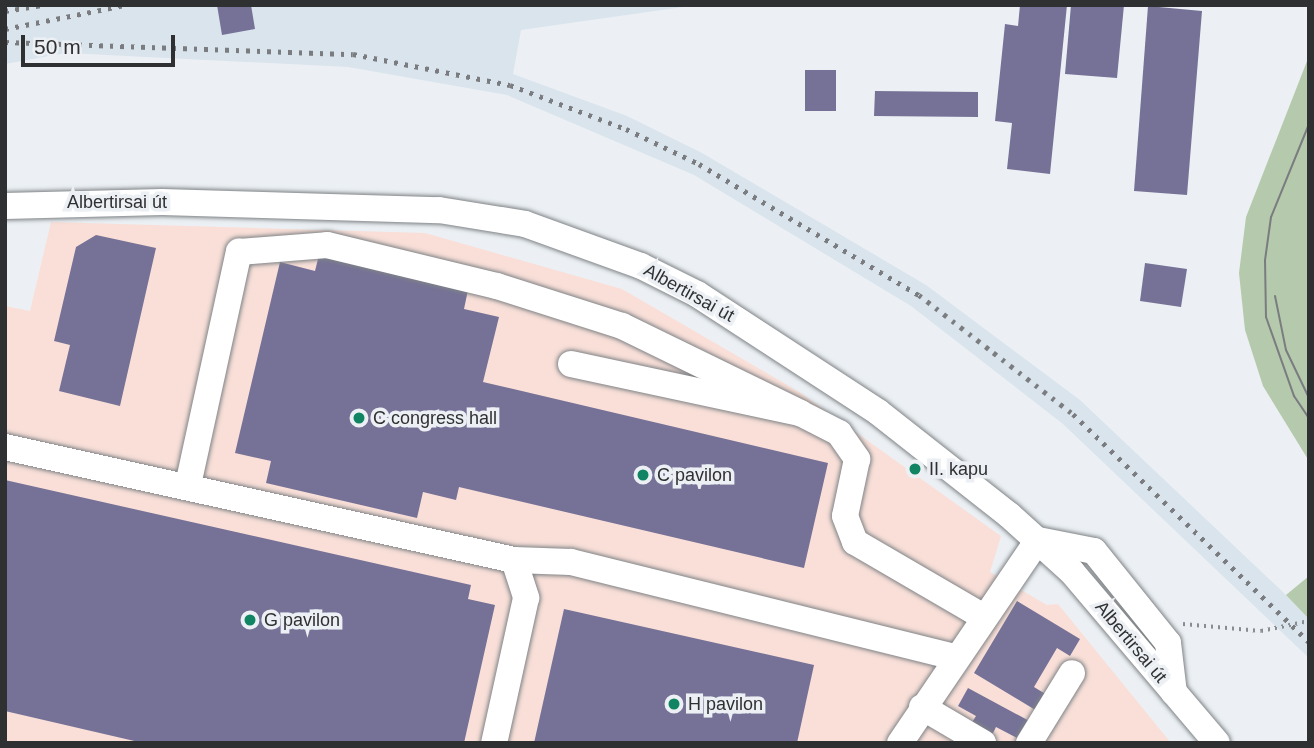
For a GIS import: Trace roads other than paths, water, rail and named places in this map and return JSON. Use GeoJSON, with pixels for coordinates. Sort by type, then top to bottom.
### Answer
{"type":"FeatureCollection","features":[{"type":"Feature","properties":{"kind":"street","name":"Albertirsai út"},"geometry":{"type":"LineString","coordinates":[[5,206],[148,202],[439,210],[589,243],[697,294],[878,412],[1038,540],[1217,743]]}},
{"type":"Feature","properties":{"kind":"street"},"geometry":{"type":"LineString","coordinates":[[188,485],[239,252],[327,245],[497,286],[622,326],[839,433],[857,458],[845,516],[855,542],[982,616]]}},
{"type":"Feature","properties":{"kind":"street"},"geometry":{"type":"LineString","coordinates":[[571,364],[800,413]]}},
{"type":"Feature","properties":{"kind":"street"},"geometry":{"type":"LineString","coordinates":[[5,447],[188,485],[514,560],[571,562],[954,657]]}},
{"type":"Feature","properties":{"kind":"street"},"geometry":{"type":"LineString","coordinates":[[900,743],[954,657],[1038,540],[1094,551],[1150,621],[1172,655],[1174,693]]}},
{"type":"Feature","properties":{"kind":"street"},"geometry":{"type":"LineString","coordinates":[[494,743],[526,598],[514,560]]}},
{"type":"Feature","properties":{"kind":"street"},"geometry":{"type":"LineString","coordinates":[[1029,743],[1072,673]]}},
{"type":"Feature","properties":{"kind":"street"},"geometry":{"type":"LineString","coordinates":[[922,707],[983,743]]}},
{"type":"Feature","properties":{"kind":"tram line"},"geometry":{"type":"LineString","coordinates":[[1309,124],[1271,217],[1265,260],[1266,317],[1294,396],[1309,418]]}},
{"type":"Feature","properties":{"kind":"tram line"},"geometry":{"type":"LineString","coordinates":[[1275,296],[1286,350],[1309,398]]}},
{"type":"Feature","properties":{"kind":"railway"},"geometry":{"type":"LineString","coordinates":[[5,11],[41,5]]}},
{"type":"Feature","properties":{"kind":"railway"},"geometry":{"type":"LineString","coordinates":[[5,29],[125,5]]}},
{"type":"Feature","properties":{"kind":"railway"},"geometry":{"type":"LineString","coordinates":[[5,42],[353,54],[510,85],[626,129],[699,164],[919,295],[1073,414],[1309,642]]}},
{"type":"Feature","properties":{"kind":"place","name":"C congress hall"},"geometry":{"type":"Point","coordinates":[359,418]}},
{"type":"Feature","properties":{"kind":"place","name":"II. kapu"},"geometry":{"type":"Point","coordinates":[915,469]}},
{"type":"Feature","properties":{"kind":"place","name":"C pavilon"},"geometry":{"type":"Point","coordinates":[643,475]}},
{"type":"Feature","properties":{"kind":"place","name":"G pavilon"},"geometry":{"type":"Point","coordinates":[250,620]}},
{"type":"Feature","properties":{"kind":"place","name":"H pavilon"},"geometry":{"type":"Point","coordinates":[674,704]}}]}
